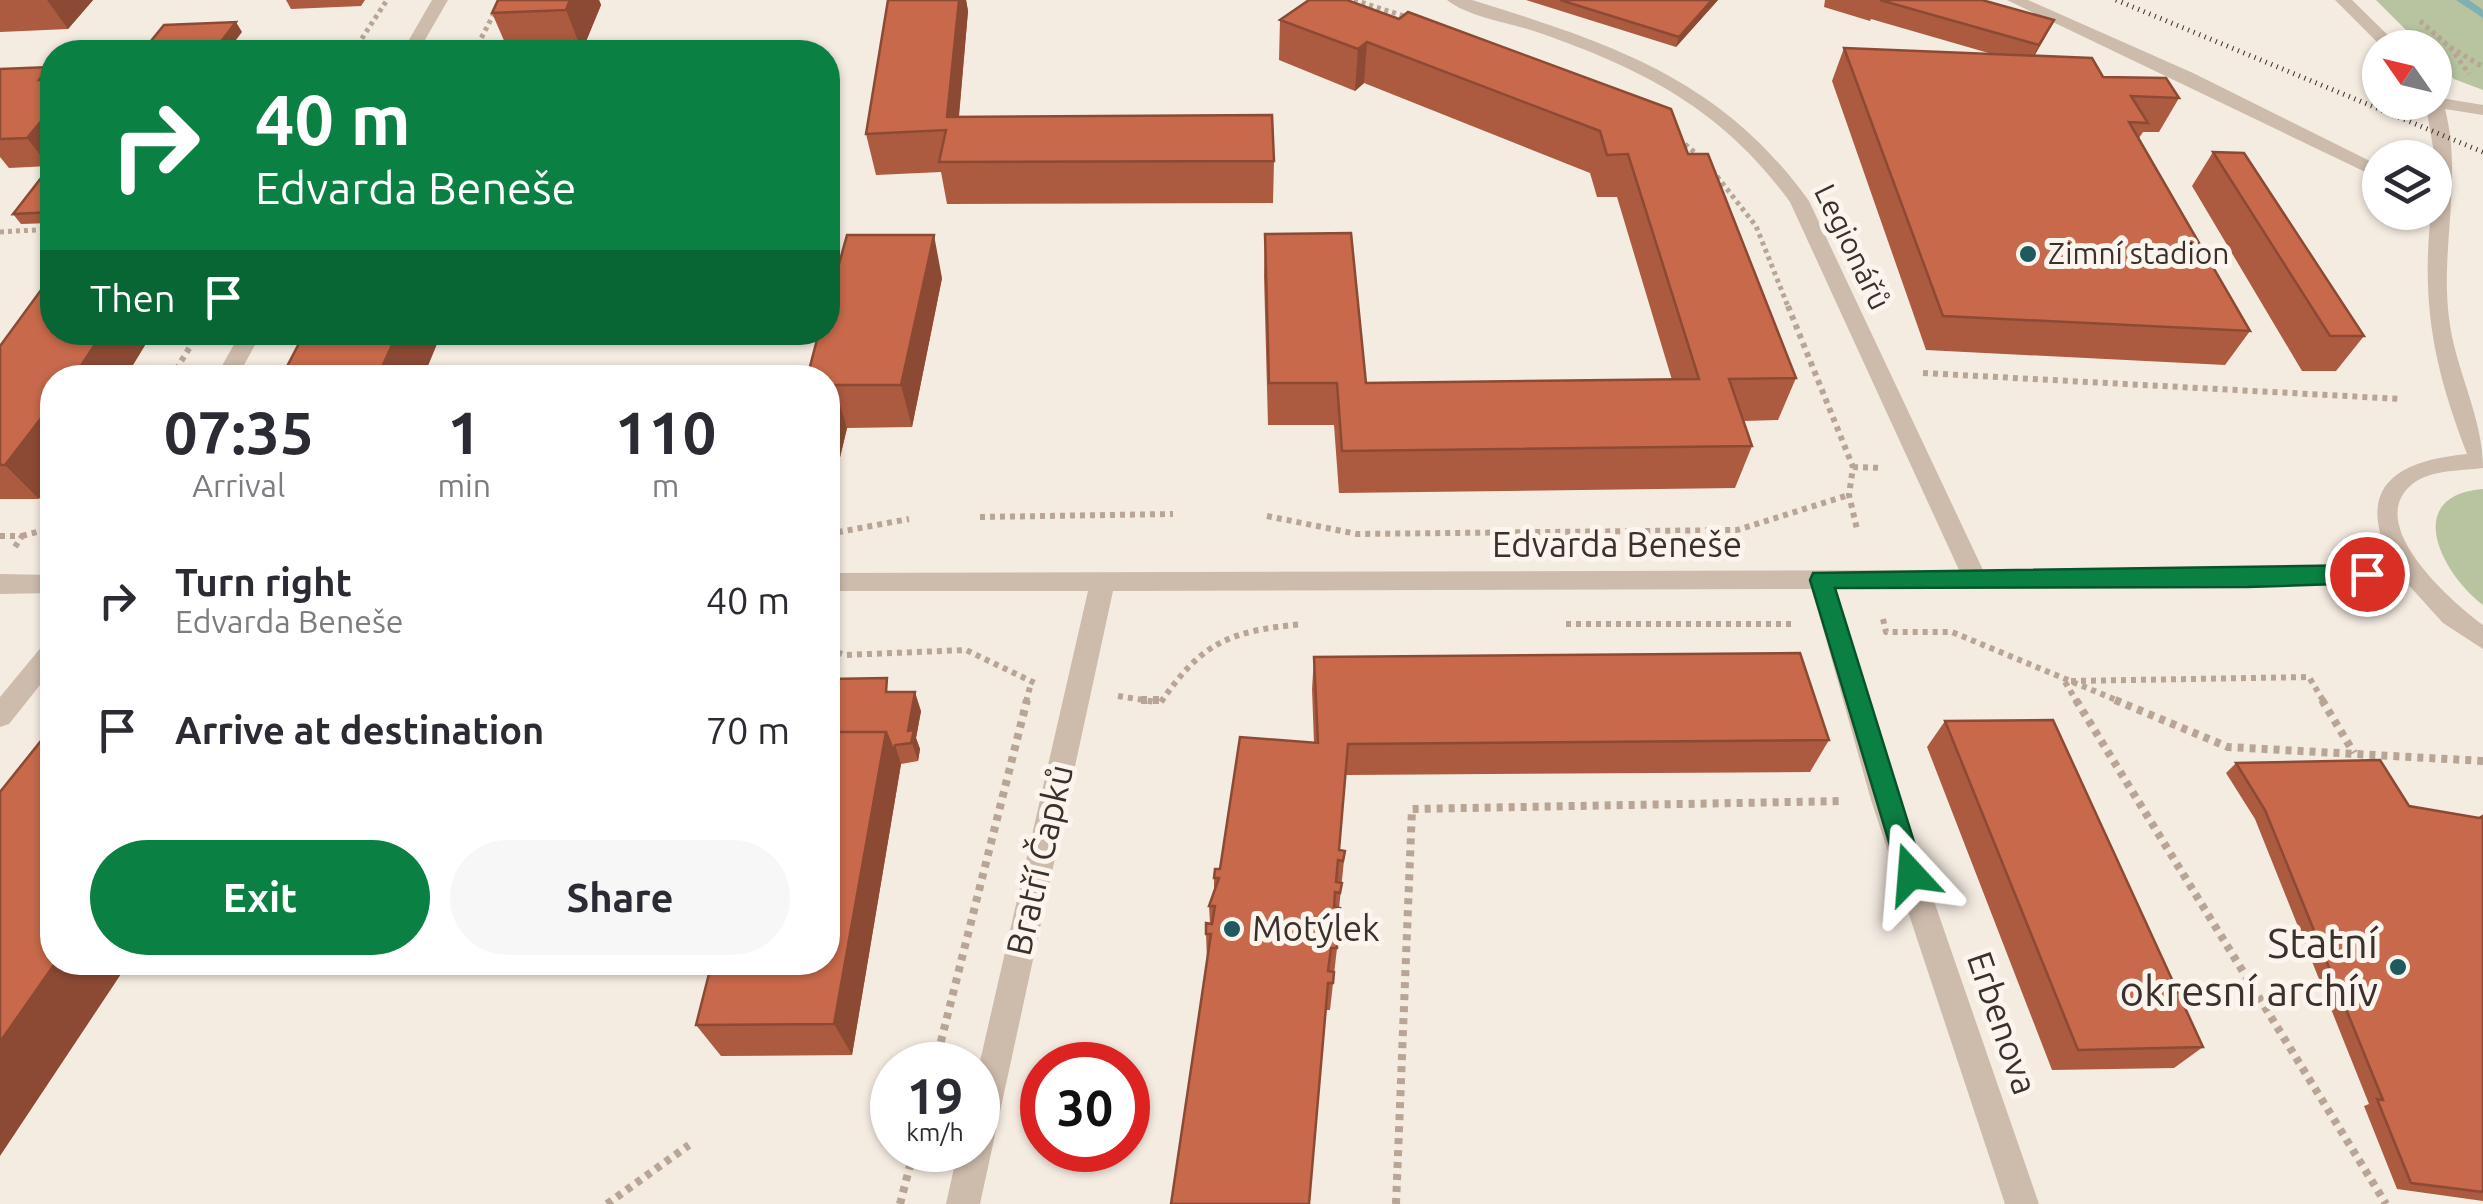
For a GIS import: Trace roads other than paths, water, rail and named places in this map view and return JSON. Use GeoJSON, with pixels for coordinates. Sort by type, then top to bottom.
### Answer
{"type":"FeatureCollection","features":[{"type":"Feature","properties":{"kind":"street"},"geometry":{"type":"LineString","coordinates":[[417,40],[440,0]]}},
{"type":"Feature","properties":{"kind":"street","name":"Legionářů"},"geometry":{"type":"LineString","coordinates":[[1455,0],[1644,68],[1722,118],[1761,151],[1799,200],[1974,579]]}},
{"type":"Feature","properties":{"kind":"street"},"geometry":{"type":"LineString","coordinates":[[2015,0],[2187,77],[2362,164]]}},
{"type":"Feature","properties":{"kind":"street"},"geometry":{"type":"LineString","coordinates":[[2343,0],[2374,30]]}},
{"type":"Feature","properties":{"kind":"street"},"geometry":{"type":"LineString","coordinates":[[2452,105],[2483,110]]}},
{"type":"Feature","properties":{"kind":"street"},"geometry":{"type":"LineString","coordinates":[[2438,230],[2438,328],[2458,401],[2482,460],[2428,466],[2403,479],[2390,495],[2386,522],[2392,547],[2426,595],[2483,639]]}},
{"type":"Feature","properties":{"kind":"street","name":"Edvarda Beneše"},"geometry":{"type":"LineString","coordinates":[[840,582],[2248,579],[2407,572]]}},
{"type":"Feature","properties":{"kind":"street","name":"Erbenova"},"geometry":{"type":"LineString","coordinates":[[1821,580],[1885,800],[2022,1204]]}},
{"type":"Feature","properties":{"kind":"street","name":"Bratří Čapků"},"geometry":{"type":"LineString","coordinates":[[1000,1042],[1103,581]]}},
{"type":"Feature","properties":{"kind":"street"},"geometry":{"type":"LineString","coordinates":[[0,584],[40,584]]}},
{"type":"Feature","properties":{"kind":"street"},"geometry":{"type":"LineString","coordinates":[[0,716],[40,667]]}},
{"type":"Feature","properties":{"kind":"street"},"geometry":{"type":"LineString","coordinates":[[963,1204],[970,1172]]}},
{"type":"Feature","properties":{"kind":"waterway"},"geometry":{"type":"LineString","coordinates":[[2462,0],[2483,15]]}},
{"type":"Feature","properties":{"kind":"railway"},"geometry":{"type":"LineString","coordinates":[[2116,0],[2483,152]]}},
{"type":"Feature","properties":{"kind":"place","name":"Zimní stadion"},"geometry":{"type":"Point","coordinates":[2028,254]}},
{"type":"Feature","properties":{"kind":"place","name":"Motýlek"},"geometry":{"type":"Point","coordinates":[1232,929]}},
{"type":"Feature","properties":{"kind":"place","name":"Statní okresní archív"},"geometry":{"type":"Point","coordinates":[2398,967]}}]}
